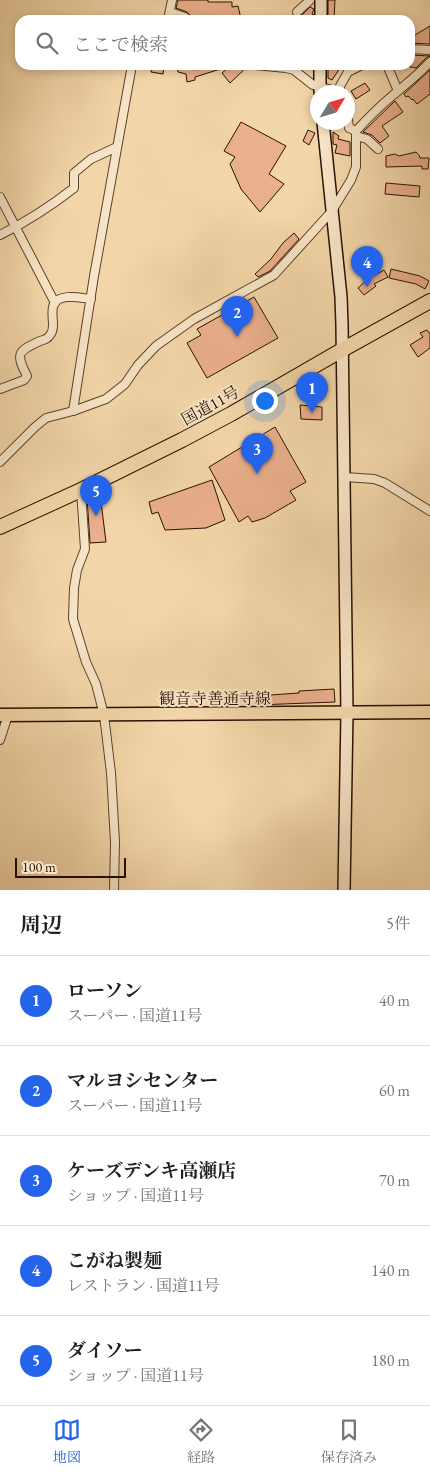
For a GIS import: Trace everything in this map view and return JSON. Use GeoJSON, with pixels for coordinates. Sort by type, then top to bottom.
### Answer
{"type":"FeatureCollection","features":[{"type":"Feature","properties":{"kind":"highway","name":"国道11号"},"geometry":{"type":"LineString","coordinates":[[0,527],[141,462],[231,414],[430,301]]}},
{"type":"Feature","properties":{"kind":"main road","name":"観音寺善通寺線"},"geometry":{"type":"LineString","coordinates":[[4,715],[430,712]]}},
{"type":"Feature","properties":{"kind":"street"},"geometry":{"type":"LineString","coordinates":[[169,15],[172,0]]}},
{"type":"Feature","properties":{"kind":"street"},"geometry":{"type":"LineString","coordinates":[[297,12],[310,0]]}},
{"type":"Feature","properties":{"kind":"street"},"geometry":{"type":"LineString","coordinates":[[321,0],[321,15]]}},
{"type":"Feature","properties":{"kind":"street"},"geometry":{"type":"LineString","coordinates":[[415,50],[430,50]]}},
{"type":"Feature","properties":{"kind":"street"},"geometry":{"type":"LineString","coordinates":[[0,462],[46,418],[106,399],[125,384],[138,364],[156,346],[194,319],[274,275],[332,211],[351,180],[356,167],[356,134],[374,111],[418,76],[430,62]]}},
{"type":"Feature","properties":{"kind":"street"},"geometry":{"type":"LineString","coordinates":[[73,411],[131,70]]}},
{"type":"Feature","properties":{"kind":"street"},"geometry":{"type":"LineString","coordinates":[[294,70],[313,85]]}},
{"type":"Feature","properties":{"kind":"street"},"geometry":{"type":"LineString","coordinates":[[320,70],[320,85]]}},
{"type":"Feature","properties":{"kind":"street"},"geometry":{"type":"LineString","coordinates":[[341,85],[348,72],[352,70]]}},
{"type":"Feature","properties":{"kind":"street"},"geometry":{"type":"LineString","coordinates":[[389,70],[398,91]]}},
{"type":"Feature","properties":{"kind":"street"},"geometry":{"type":"LineString","coordinates":[[324,130],[341,297],[347,713],[344,890]]}},
{"type":"Feature","properties":{"kind":"street"},"geometry":{"type":"LineString","coordinates":[[351,130],[367,139],[378,150]]}},
{"type":"Feature","properties":{"kind":"street"},"geometry":{"type":"LineString","coordinates":[[0,235],[56,202],[74,188],[74,173],[91,159],[117,147]]}},
{"type":"Feature","properties":{"kind":"street"},"geometry":{"type":"LineString","coordinates":[[0,197],[55,303]]}},
{"type":"Feature","properties":{"kind":"street"},"geometry":{"type":"LineString","coordinates":[[0,389],[26,378],[20,363],[20,354],[30,346],[51,335],[53,332],[53,310],[55,303],[63,298],[91,299]]}},
{"type":"Feature","properties":{"kind":"street"},"geometry":{"type":"LineString","coordinates":[[345,477],[374,479],[385,483],[430,511]]}},
{"type":"Feature","properties":{"kind":"street"},"geometry":{"type":"LineString","coordinates":[[81,490],[84,548],[74,588],[73,619],[86,662],[96,684],[104,715],[111,773],[110,786],[115,842],[114,890]]}},
{"type":"Feature","properties":{"kind":"street"},"geometry":{"type":"LineString","coordinates":[[0,740],[4,715]]}},
{"type":"Feature","properties":{"kind":"building"},"geometry":{"type":"Polygon","coordinates":[[[178,0],[232,2],[232,7],[238,6],[240,15],[190,15],[176,8],[178,0]]]}},
{"type":"Feature","properties":{"kind":"building"},"geometry":{"type":"Polygon","coordinates":[[[328,0],[335,0],[334,15],[328,15],[328,0]]]}},
{"type":"Feature","properties":{"kind":"building"},"geometry":{"type":"Polygon","coordinates":[[[310,7],[314,9],[312,14],[314,15],[302,15],[310,7]]]}},
{"type":"Feature","properties":{"kind":"building"},"geometry":{"type":"Polygon","coordinates":[[[430,26],[430,44],[415,43],[415,35],[430,26]]]}},
{"type":"Feature","properties":{"kind":"building"},"geometry":{"type":"Polygon","coordinates":[[[415,55],[430,56],[426,58],[416,68],[415,55]]]}},
{"type":"Feature","properties":{"kind":"building"},"geometry":{"type":"Polygon","coordinates":[[[151,70],[163,70],[163,74],[151,72],[151,70]]]}},
{"type":"Feature","properties":{"kind":"building"},"geometry":{"type":"Polygon","coordinates":[[[178,70],[217,70],[195,77],[195,80],[187,82],[186,74],[178,72],[178,70]]]}},
{"type":"Feature","properties":{"kind":"building"},"geometry":{"type":"Polygon","coordinates":[[[225,70],[244,70],[230,83],[222,73],[225,70]]]}},
{"type":"Feature","properties":{"kind":"building"},"geometry":{"type":"Polygon","coordinates":[[[328,70],[339,70],[332,80],[328,78],[328,70]]]}},
{"type":"Feature","properties":{"kind":"building"},"geometry":{"type":"Polygon","coordinates":[[[430,70],[430,94],[417,104],[413,99],[408,96],[406,97],[404,94],[430,70]]]}},
{"type":"Feature","properties":{"kind":"building"},"geometry":{"type":"Polygon","coordinates":[[[365,83],[370,90],[356,99],[355,89],[365,83]]]}},
{"type":"Feature","properties":{"kind":"building"},"geometry":{"type":"Polygon","coordinates":[[[395,101],[403,112],[382,126],[389,136],[380,143],[372,135],[363,132],[395,101]]]}},
{"type":"Feature","properties":{"kind":"building"},"geometry":{"type":"Polygon","coordinates":[[[241,122],[286,146],[269,174],[284,184],[260,212],[241,189],[230,164],[235,157],[224,151],[241,122]]]}},
{"type":"Feature","properties":{"kind":"building"},"geometry":{"type":"Polygon","coordinates":[[[308,130],[315,133],[309,145],[303,141],[308,130]]]}},
{"type":"Feature","properties":{"kind":"building"},"geometry":{"type":"Polygon","coordinates":[[[333,132],[339,136],[338,139],[350,142],[350,156],[335,153],[337,145],[333,144],[333,132]]]}},
{"type":"Feature","properties":{"kind":"building"},"geometry":{"type":"Polygon","coordinates":[[[416,152],[420,158],[429,158],[428,169],[422,169],[422,166],[386,167],[386,156],[395,154],[399,156],[416,152]]]}},
{"type":"Feature","properties":{"kind":"building"},"geometry":{"type":"Polygon","coordinates":[[[386,183],[420,186],[419,197],[385,194],[386,183]]]}},
{"type":"Feature","properties":{"kind":"building"},"geometry":{"type":"Polygon","coordinates":[[[294,233],[299,239],[270,271],[258,277],[255,274],[294,233]]]}},
{"type":"Feature","properties":{"kind":"building"},"geometry":{"type":"Polygon","coordinates":[[[391,269],[420,276],[429,281],[425,289],[416,284],[389,278],[391,269]]]}},
{"type":"Feature","properties":{"kind":"building"},"geometry":{"type":"Polygon","coordinates":[[[384,270],[388,277],[374,284],[376,286],[364,295],[358,288],[368,279],[384,270]]]}},
{"type":"Feature","properties":{"kind":"building"},"geometry":{"type":"Polygon","coordinates":[[[254,297],[278,338],[207,378],[187,343],[201,335],[197,329],[254,297]]]}},
{"type":"Feature","properties":{"kind":"building"},"geometry":{"type":"Polygon","coordinates":[[[427,330],[430,334],[430,348],[418,357],[410,345],[423,337],[420,333],[427,330]]]}},
{"type":"Feature","properties":{"kind":"building"},"geometry":{"type":"Polygon","coordinates":[[[300,405],[322,407],[322,420],[301,419],[300,405]]]}},
{"type":"Feature","properties":{"kind":"building"},"geometry":{"type":"Polygon","coordinates":[[[275,427],[306,482],[290,491],[296,500],[265,518],[252,522],[248,516],[239,522],[209,467],[275,427]]]}},
{"type":"Feature","properties":{"kind":"building"},"geometry":{"type":"Polygon","coordinates":[[[212,480],[225,520],[206,528],[165,530],[158,512],[152,514],[149,502],[212,480]]]}},
{"type":"Feature","properties":{"kind":"building"},"geometry":{"type":"Polygon","coordinates":[[[100,494],[106,542],[90,543],[87,497],[100,494]]]}},
{"type":"Feature","properties":{"kind":"building"},"geometry":{"type":"Polygon","coordinates":[[[334,689],[335,702],[256,705],[256,696],[334,689]]]}},
{"type":"Feature","properties":{"kind":"place","name":"こがね製麺"},"geometry":{"type":"Point","coordinates":[367,287]}},
{"type":"Feature","properties":{"kind":"place","name":"マルヨシセンター"},"geometry":{"type":"Point","coordinates":[237,337]}},
{"type":"Feature","properties":{"kind":"place","name":"ローソン"},"geometry":{"type":"Point","coordinates":[312,413]}},
{"type":"Feature","properties":{"kind":"place","name":"ケーズデンキ高瀬店"},"geometry":{"type":"Point","coordinates":[257,474]}},
{"type":"Feature","properties":{"kind":"place","name":"ダイソー"},"geometry":{"type":"Point","coordinates":[96,516]}}]}
